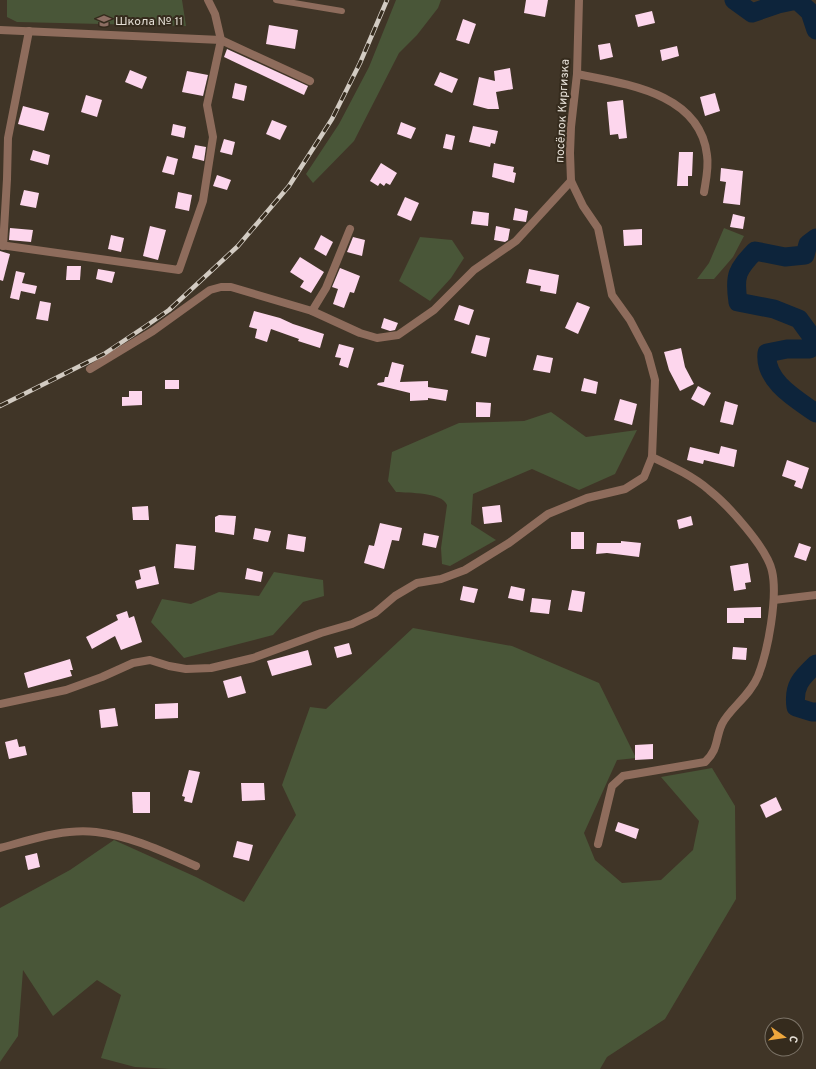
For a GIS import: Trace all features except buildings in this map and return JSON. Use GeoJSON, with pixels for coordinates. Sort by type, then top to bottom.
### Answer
{"type":"FeatureCollection","features":[{"type":"Feature","properties":{"kind":"street"},"geometry":{"type":"LineString","coordinates":[[29,31],[19,74],[8,138],[7,179],[1,246],[179,270],[203,202],[213,137],[207,105],[221,40],[215,14],[208,0]]}},
{"type":"Feature","properties":{"kind":"street","name":"посёлок Киргизка"},"geometry":{"type":"LineString","coordinates":[[0,704],[66,690],[102,678],[133,663],[150,660],[169,666],[186,669],[211,668],[253,658],[321,632],[352,624],[375,613],[395,596],[417,583],[440,579],[465,570],[509,542],[548,514],[587,498],[625,488],[635,484],[644,477],[652,457],[655,380],[648,354],[630,320],[612,296],[598,228],[583,206],[571,181],[570,127],[576,74],[579,0]]}},
{"type":"Feature","properties":{"kind":"street"},"geometry":{"type":"LineString","coordinates":[[0,30],[221,40],[310,82]]}},
{"type":"Feature","properties":{"kind":"street"},"geometry":{"type":"LineString","coordinates":[[576,74],[646,90],[671,101],[684,111],[693,120],[706,147],[708,157],[704,192]]}},
{"type":"Feature","properties":{"kind":"street"},"geometry":{"type":"LineString","coordinates":[[90,369],[153,331],[210,290],[220,287],[230,287],[312,310],[360,333],[377,338],[398,335],[434,310],[474,270],[516,241],[571,181]]}},
{"type":"Feature","properties":{"kind":"street"},"geometry":{"type":"LineString","coordinates":[[312,310],[326,288],[350,229]]}},
{"type":"Feature","properties":{"kind":"street"},"geometry":{"type":"LineString","coordinates":[[598,844],[612,786],[617,780],[623,776],[705,762],[712,756],[717,746],[722,724],[753,687],[758,676],[762,663],[774,600],[772,570],[764,552],[752,535],[709,490],[671,466],[652,457]]}},
{"type":"Feature","properties":{"kind":"street"},"geometry":{"type":"LineString","coordinates":[[774,600],[816,595]]}},
{"type":"Feature","properties":{"kind":"street"},"geometry":{"type":"LineString","coordinates":[[0,848],[45,837],[77,832],[95,832],[152,847],[196,866]]}},
{"type":"Feature","properties":{"kind":"lane"},"geometry":{"type":"LineString","coordinates":[[276,0],[315,3],[342,10]]}},
{"type":"Feature","properties":{"kind":"green space","name":"Школа № 11"},"geometry":{"type":"Polygon","coordinates":[[[7,0],[182,0],[186,26],[17,22],[7,17],[7,0]]]}},
{"type":"Feature","properties":{"kind":"green space"},"geometry":{"type":"Polygon","coordinates":[[[396,0],[441,0],[438,8],[417,35],[399,53],[354,141],[313,183],[306,174],[339,124],[369,67],[396,0]]]}},
{"type":"Feature","properties":{"kind":"green space"},"geometry":{"type":"Polygon","coordinates":[[[724,228],[744,236],[733,257],[714,279],[697,279],[709,263],[724,228]]]}},
{"type":"Feature","properties":{"kind":"green space"},"geometry":{"type":"Polygon","coordinates":[[[420,237],[452,240],[464,258],[451,278],[430,301],[399,281],[420,237]]]}},
{"type":"Feature","properties":{"kind":"green space"},"geometry":{"type":"Polygon","coordinates":[[[551,412],[586,437],[637,430],[615,474],[579,490],[532,469],[473,494],[471,524],[496,540],[450,566],[442,564],[441,548],[447,505],[444,501],[432,495],[396,492],[388,481],[392,452],[459,423],[524,421],[551,412]]]}},
{"type":"Feature","properties":{"kind":"green space"},"geometry":{"type":"Polygon","coordinates":[[[274,572],[323,580],[324,596],[303,602],[273,635],[184,658],[151,622],[162,599],[191,604],[219,592],[259,596],[274,572]]]}},
{"type":"Feature","properties":{"kind":"green space"},"geometry":{"type":"Polygon","coordinates":[[[413,628],[512,646],[599,683],[636,758],[617,760],[584,833],[595,860],[622,883],[661,880],[693,850],[699,821],[661,777],[712,768],[735,806],[736,899],[665,1019],[607,1057],[600,1069],[171,1069],[135,1067],[101,1058],[121,995],[97,980],[53,1016],[23,970],[18,1036],[0,1062],[0,908],[70,870],[114,840],[196,877],[244,902],[296,815],[282,785],[310,707],[326,709],[413,628]]]}},
{"type":"Feature","properties":{"kind":"waterway"},"geometry":{"type":"LineString","coordinates":[[734,0],[752,13],[778,4],[797,0],[810,12],[816,30]]}},
{"type":"Feature","properties":{"kind":"waterway"},"geometry":{"type":"LineString","coordinates":[[816,238],[808,244],[805,255],[785,257],[755,251],[741,268],[736,285],[738,302],[774,309],[799,319],[812,337],[810,349],[787,349],[767,353],[767,363],[776,381],[799,402],[816,413]]}},
{"type":"Feature","properties":{"kind":"waterway"},"geometry":{"type":"LineString","coordinates":[[816,664],[799,683],[795,700],[796,707],[816,712]]}},
{"type":"Feature","properties":{"kind":"railway"},"geometry":{"type":"LineString","coordinates":[[0,406],[104,354],[146,326],[169,310],[238,246],[289,186],[332,119],[360,63],[387,0]]}},
{"type":"Feature","properties":{"kind":"place","name":"Школа № 11"},"geometry":{"type":"Point","coordinates":[104,21]}}]}
